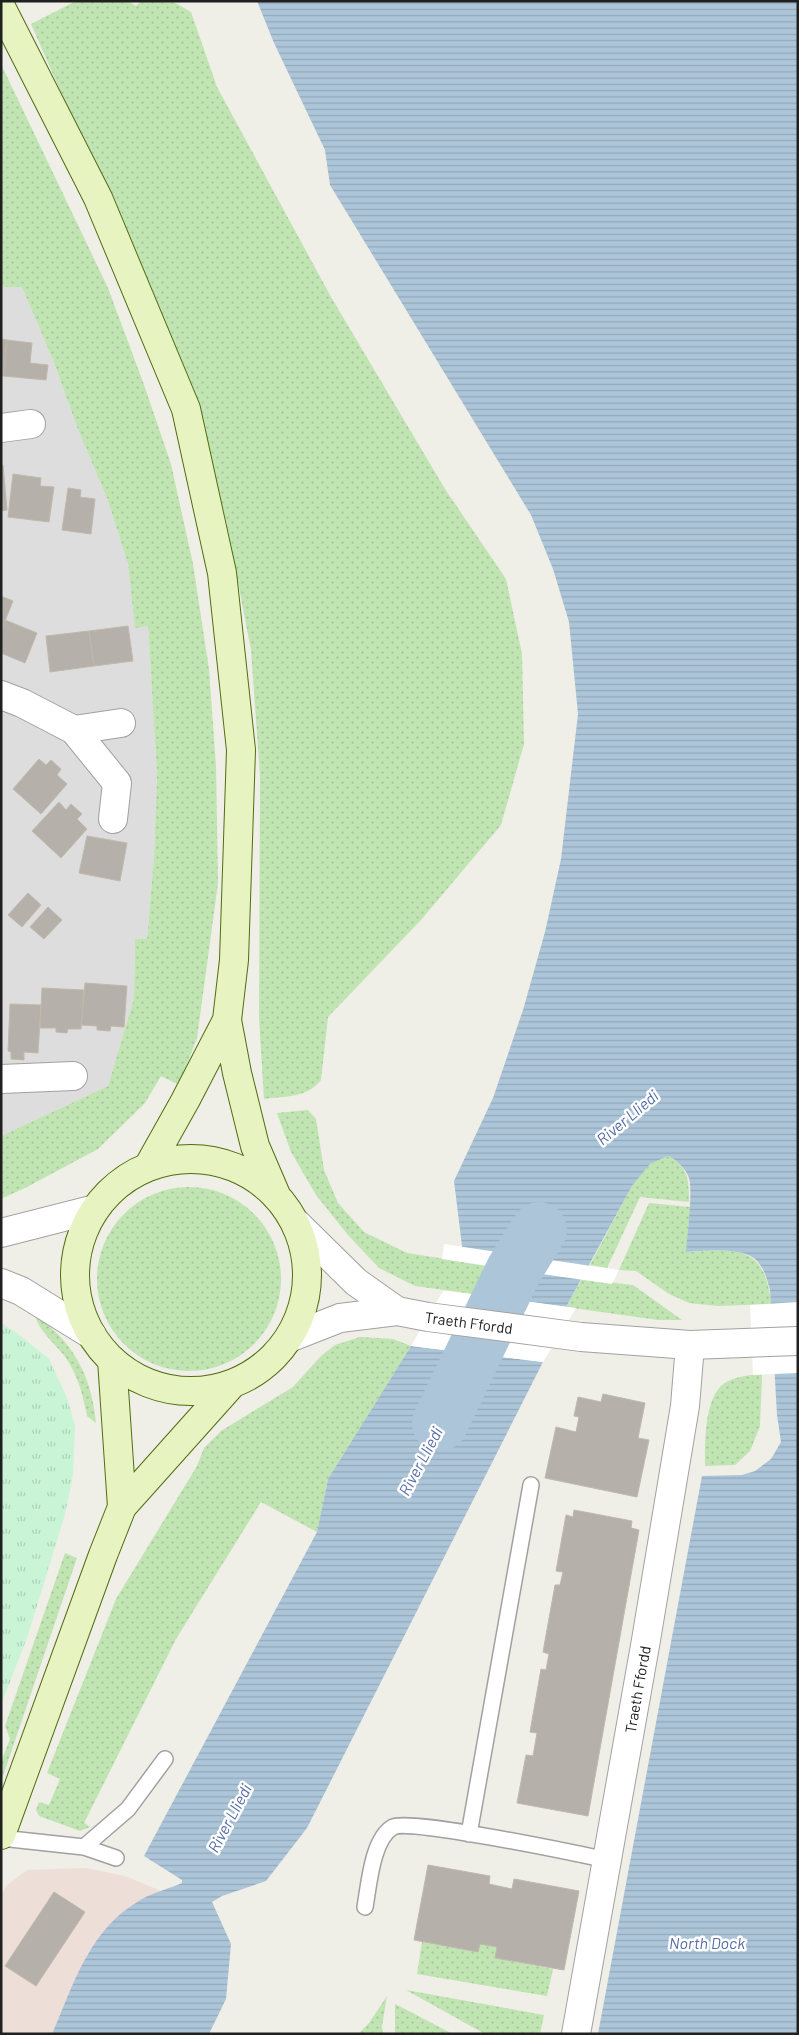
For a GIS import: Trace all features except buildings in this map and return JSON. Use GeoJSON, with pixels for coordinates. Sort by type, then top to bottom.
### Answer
{"type":"FeatureCollection","features":[{"type":"Feature","properties":{"kind":"main road"},"geometry":{"type":"LineString","coordinates":[[1,7],[98,198],[186,409],[222,573],[241,750],[234,960],[227,1020],[237,1073],[255,1146],[276,1195],[296,1223],[306,1256],[307,1290],[299,1321],[283,1348],[260,1370],[232,1384],[201,1391],[170,1390],[138,1379],[112,1360],[92,1336],[79,1306],[75,1273],[80,1240],[95,1209],[119,1184],[148,1167],[182,1159],[216,1162],[248,1174],[276,1195]]}},
{"type":"Feature","properties":{"kind":"main road"},"geometry":{"type":"LineString","coordinates":[[148,1167],[186,1101],[227,1020]]}},
{"type":"Feature","properties":{"kind":"main road"},"geometry":{"type":"LineString","coordinates":[[112,1360],[122,1507]]}},
{"type":"Feature","properties":{"kind":"main road"},"geometry":{"type":"LineString","coordinates":[[1,1836],[122,1507],[232,1384]]}},
{"type":"Feature","properties":{"kind":"street"},"geometry":{"type":"LineString","coordinates":[[1,428],[31,424]]}},
{"type":"Feature","properties":{"kind":"street"},"geometry":{"type":"LineString","coordinates":[[1,695],[22,703],[74,730],[117,783],[113,819]]}},
{"type":"Feature","properties":{"kind":"street"},"geometry":{"type":"LineString","coordinates":[[74,730],[120,723]]}},
{"type":"Feature","properties":{"kind":"street"},"geometry":{"type":"LineString","coordinates":[[1,1079],[73,1076]]}},
{"type":"Feature","properties":{"kind":"street"},"geometry":{"type":"LineString","coordinates":[[1,1233],[95,1209]]}},
{"type":"Feature","properties":{"kind":"street","name":"Traeth Ffordd"},"geometry":{"type":"LineString","coordinates":[[296,1223],[356,1282],[397,1311]]}},
{"type":"Feature","properties":{"kind":"street"},"geometry":{"type":"LineString","coordinates":[[1,1283],[21,1291],[92,1336]]}},
{"type":"Feature","properties":{"kind":"street","name":"Traeth Ffordd"},"geometry":{"type":"LineString","coordinates":[[289,1338],[340,1318],[397,1311],[561,1335],[690,1345],[798,1341]]}},
{"type":"Feature","properties":{"kind":"street","name":"Traeth Ffordd"},"geometry":{"type":"LineString","coordinates":[[576,2034],[685,1406],[690,1345]]}},
{"type":"Feature","properties":{"kind":"lane"},"geometry":{"type":"LineString","coordinates":[[469,1834],[532,1485]]}},
{"type":"Feature","properties":{"kind":"lane"},"geometry":{"type":"LineString","coordinates":[[84,1847],[128,1809],[165,1759]]}},
{"type":"Feature","properties":{"kind":"lane"},"geometry":{"type":"LineString","coordinates":[[365,1907],[378,1844],[386,1833],[395,1826],[407,1824],[607,1860]]}},
{"type":"Feature","properties":{"kind":"lane"},"geometry":{"type":"LineString","coordinates":[[1,1836],[84,1847],[116,1858]]}},
{"type":"Feature","properties":{"kind":"shaded area"},"geometry":{"type":"Polygon","coordinates":[[[1,287],[22,287],[107,498],[128,564],[135,627],[148,626],[157,773],[154,856],[147,939],[135,939],[134,998],[108,1086],[1,1136],[1,287]]]}},
{"type":"Feature","properties":{"kind":"shaded area"},"geometry":{"type":"Polygon","coordinates":[[[86,1868],[125,1876],[161,1891],[143,1898],[88,1952],[52,2034],[1,2034],[1,1897],[6,1886],[27,1870],[86,1868]]]}},
{"type":"Feature","properties":{"kind":"green space"},"geometry":{"type":"Polygon","coordinates":[[[76,1],[128,1],[136,6],[141,1],[172,1],[191,12],[217,87],[331,297],[445,489],[506,579],[522,654],[524,744],[501,825],[421,920],[328,1017],[321,1080],[309,1090],[295,1095],[264,1099],[259,1018],[260,776],[251,650],[226,520],[192,391],[31,24],[76,1]]]}},
{"type":"Feature","properties":{"kind":"green space"},"geometry":{"type":"Polygon","coordinates":[[[1,64],[108,288],[171,464],[193,564],[209,669],[216,766],[218,883],[197,1038],[179,1085],[161,1076],[145,1103],[98,1149],[1,1199],[1,1136],[108,1086],[134,998],[135,939],[147,939],[154,856],[157,773],[148,626],[135,628],[128,564],[107,498],[22,287],[1,287],[1,64]]]}},
{"type":"Feature","properties":{"kind":"green space"},"geometry":{"type":"Polygon","coordinates":[[[308,1110],[316,1119],[324,1170],[338,1203],[364,1232],[407,1253],[503,1268],[488,1296],[415,1286],[379,1268],[348,1235],[316,1195],[291,1152],[277,1113],[308,1110]]]}},
{"type":"Feature","properties":{"kind":"green space"},"geometry":{"type":"Polygon","coordinates":[[[668,1156],[675,1160],[684,1170],[688,1181],[689,1202],[640,1197],[607,1268],[590,1265],[632,1186],[650,1164],[668,1156]]]}},
{"type":"Feature","properties":{"kind":"green space"},"geometry":{"type":"Polygon","coordinates":[[[180,1187],[198,1187],[224,1194],[254,1214],[274,1244],[281,1270],[281,1288],[274,1314],[254,1344],[232,1360],[216,1367],[198,1371],[180,1371],[162,1367],[146,1360],[131,1350],[118,1337],[108,1322],[101,1306],[97,1288],[97,1270],[101,1252],[108,1236],[118,1221],[131,1208],[146,1198],[162,1191],[180,1187]]]}},
{"type":"Feature","properties":{"kind":"green space"},"geometry":{"type":"Polygon","coordinates":[[[649,1203],[690,1207],[686,1252],[734,1251],[745,1254],[755,1260],[768,1284],[771,1304],[718,1306],[689,1303],[669,1294],[636,1271],[619,1270],[649,1203]]]}},
{"type":"Feature","properties":{"kind":"green space"},"geometry":{"type":"Polygon","coordinates":[[[582,1279],[633,1285],[682,1320],[658,1320],[566,1307],[582,1279]]]}},
{"type":"Feature","properties":{"kind":"green space"},"geometry":{"type":"Polygon","coordinates":[[[35,1314],[60,1337],[78,1361],[90,1390],[96,1423],[87,1416],[80,1388],[72,1368],[40,1326],[35,1314]]]}},
{"type":"Feature","properties":{"kind":"green space"},"geometry":{"type":"Polygon","coordinates":[[[1,1323],[17,1333],[49,1359],[67,1398],[75,1426],[73,1475],[65,1514],[28,1635],[1,1705],[1,1323]]]}},
{"type":"Feature","properties":{"kind":"green space"},"geometry":{"type":"Polygon","coordinates":[[[360,1337],[393,1339],[411,1346],[328,1479],[317,1532],[261,1502],[176,1639],[84,1823],[90,1827],[80,1831],[39,1816],[36,1810],[39,1802],[49,1805],[60,1779],[47,1773],[116,1599],[197,1466],[204,1448],[221,1431],[293,1387],[321,1356],[335,1345],[360,1337]]]}},
{"type":"Feature","properties":{"kind":"green space"},"geometry":{"type":"Polygon","coordinates":[[[762,1374],[760,1426],[750,1451],[735,1465],[705,1466],[708,1413],[715,1393],[729,1380],[762,1374]]]}},
{"type":"Feature","properties":{"kind":"green space"},"geometry":{"type":"Polygon","coordinates":[[[65,1553],[77,1558],[1,1782],[1,1762],[10,1739],[5,1726],[65,1553]]]}},
{"type":"Feature","properties":{"kind":"green space"},"geometry":{"type":"Polygon","coordinates":[[[422,1942],[478,1952],[480,1944],[497,1947],[495,1958],[553,1969],[547,1996],[417,1974],[422,1942]]]}},
{"type":"Feature","properties":{"kind":"green space"},"geometry":{"type":"Polygon","coordinates":[[[406,1990],[544,2015],[540,2034],[485,2034],[406,1990]]]}},
{"type":"Feature","properties":{"kind":"green space"},"geometry":{"type":"Polygon","coordinates":[[[387,1996],[382,2026],[383,2034],[358,2034],[369,2023],[387,1996]]]}},
{"type":"Feature","properties":{"kind":"green space"},"geometry":{"type":"Polygon","coordinates":[[[395,2004],[453,2034],[395,2034],[395,2004]]]}},
{"type":"Feature","properties":{"kind":"water","name":"North Dock"},"geometry":{"type":"Polygon","coordinates":[[[257,1],[798,1],[798,2034],[598,2034],[702,1476],[742,1475],[755,1471],[771,1459],[781,1442],[777,1415],[770,1290],[761,1266],[749,1255],[732,1251],[686,1252],[690,1203],[689,1178],[681,1165],[668,1156],[650,1164],[632,1186],[566,1307],[488,1296],[502,1268],[464,1262],[454,1181],[493,1098],[523,1010],[545,932],[561,859],[578,714],[569,622],[553,569],[531,515],[330,185],[325,150],[274,43],[257,1]]]}},
{"type":"Feature","properties":{"kind":"water"},"geometry":{"type":"Polygon","coordinates":[[[411,1346],[543,1362],[307,1828],[266,1881],[222,1896],[212,1902],[231,1944],[226,1999],[209,2034],[52,2034],[86,1958],[96,1941],[109,1925],[124,1911],[142,1899],[182,1883],[182,1880],[144,1856],[317,1532],[328,1479],[411,1346]]]}},
{"type":"Feature","properties":{"kind":"pier"},"geometry":{"type":"Polygon","coordinates":[[[444,1244],[619,1270],[612,1284],[514,1270],[442,1259],[444,1244]]]}},
{"type":"Feature","properties":{"kind":"pier"},"geometry":{"type":"Polygon","coordinates":[[[443,1291],[576,1308],[543,1362],[411,1346],[443,1291]]]}},
{"type":"Feature","properties":{"kind":"pier"},"geometry":{"type":"Polygon","coordinates":[[[798,1302],[798,1373],[753,1375],[750,1305],[798,1302]]]}},
{"type":"Feature","properties":{"kind":"waterway","name":"River Lliedi"},"geometry":{"type":"LineString","coordinates":[[440,1423],[514,1270],[539,1230]]}}]}
